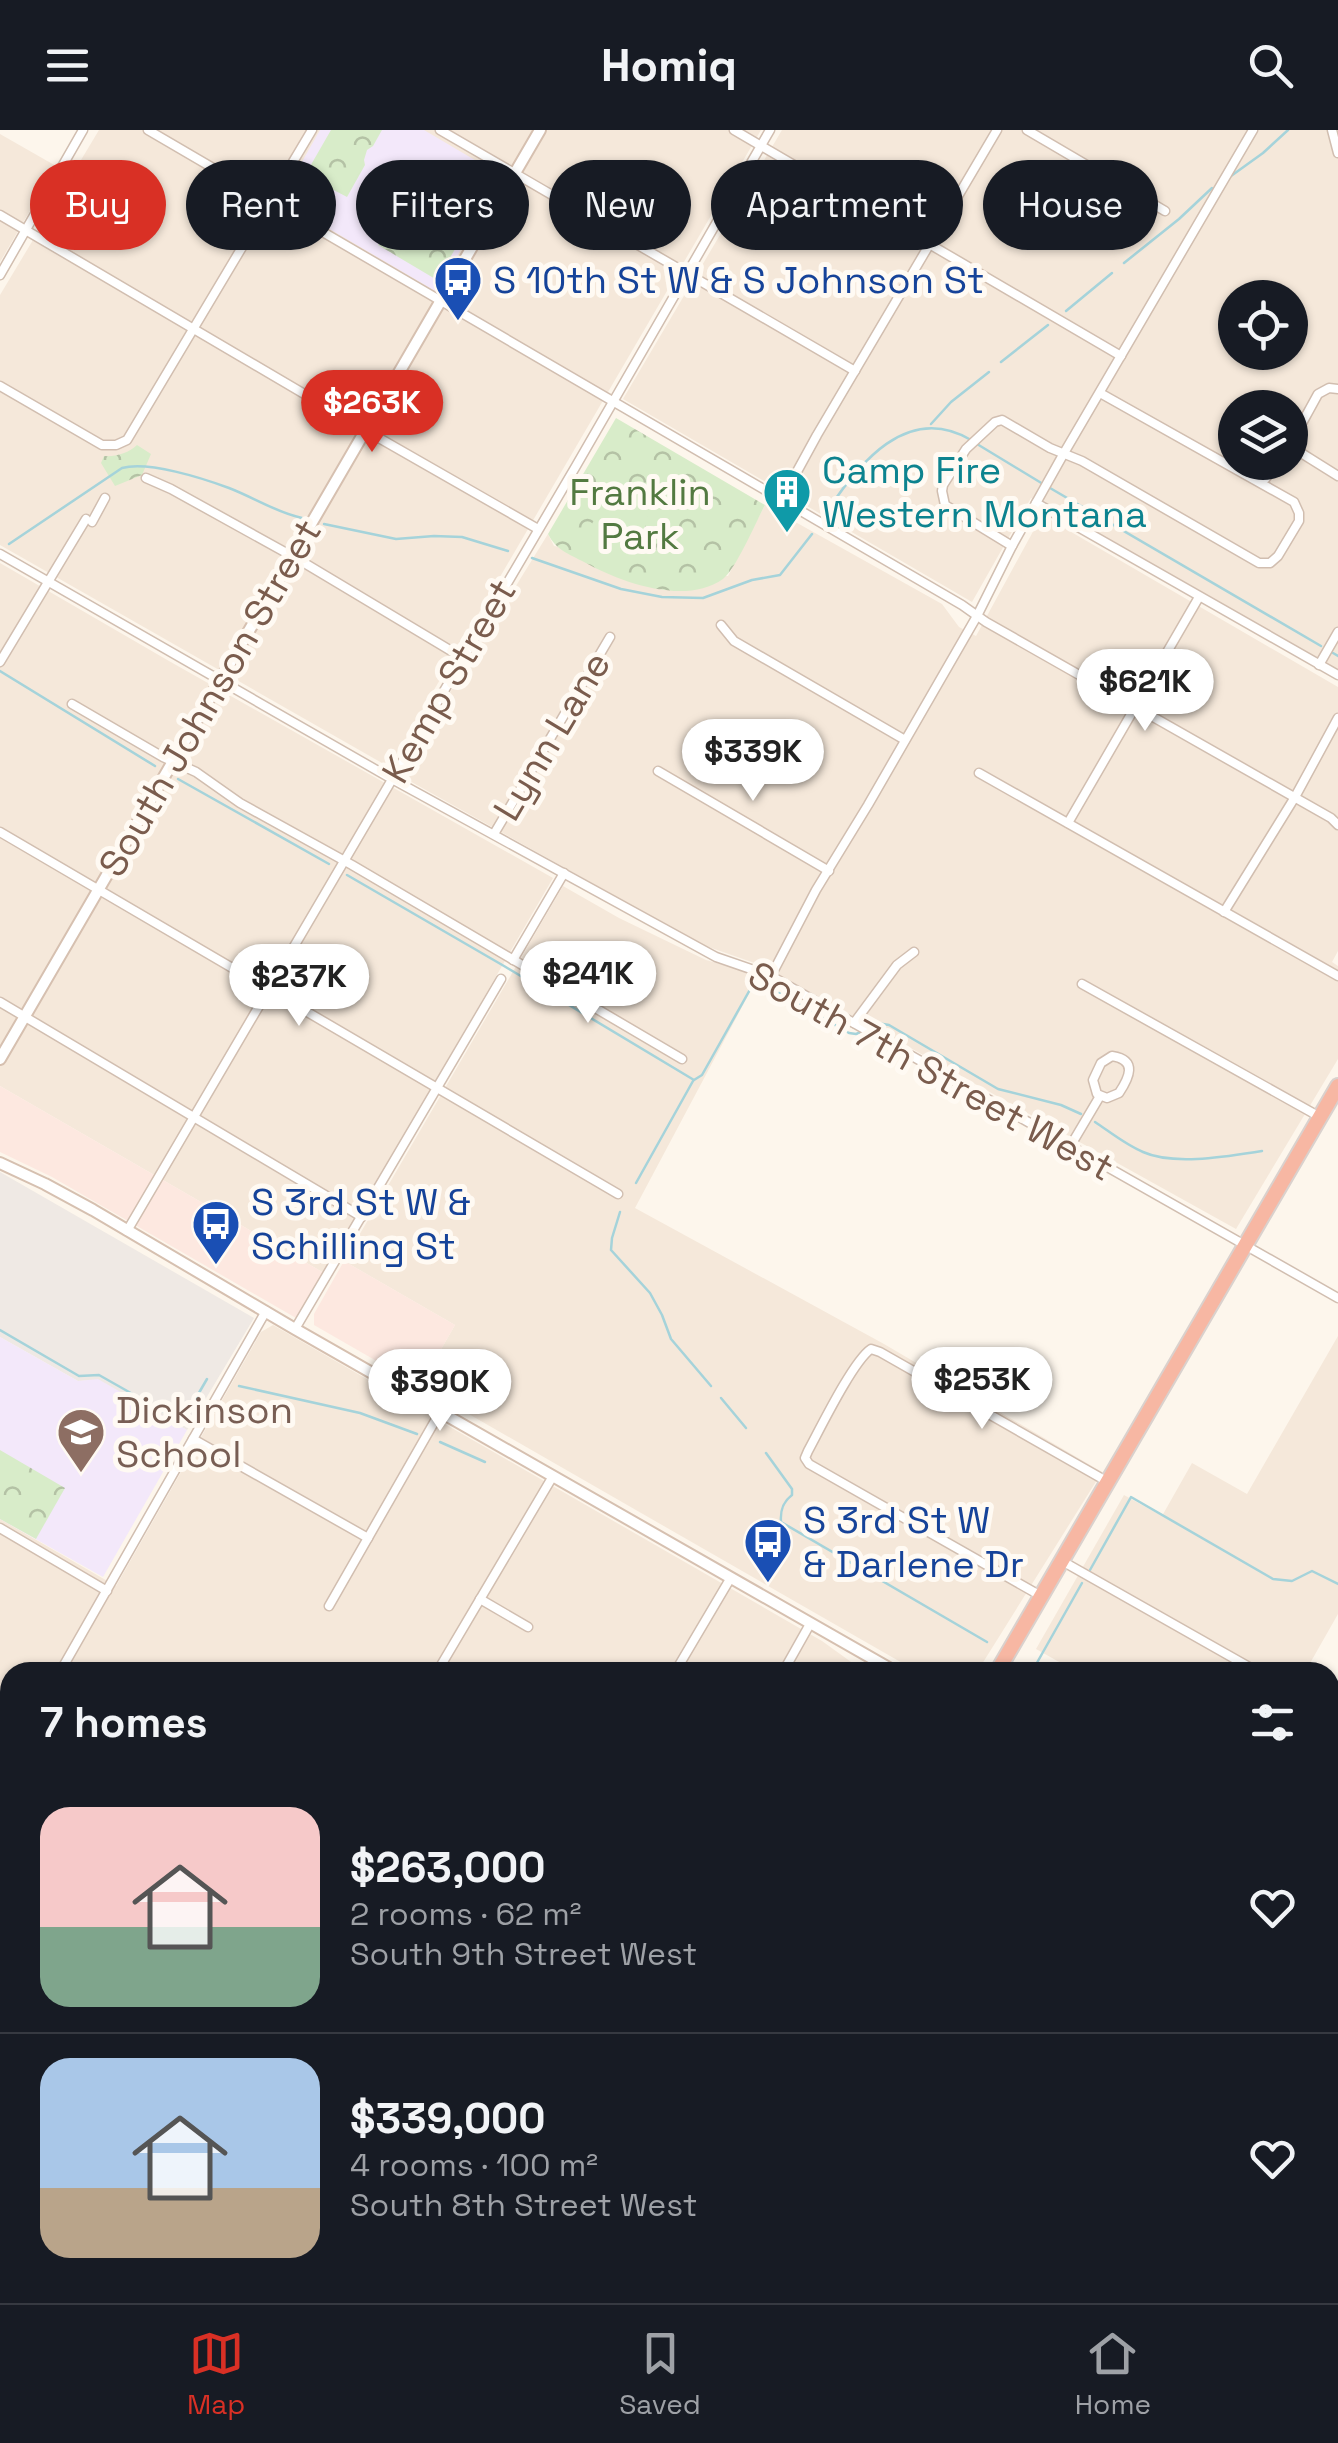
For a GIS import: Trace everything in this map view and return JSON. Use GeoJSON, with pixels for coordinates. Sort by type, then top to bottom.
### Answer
{"type":"FeatureCollection","features":[{"type":"Feature","properties":{"kind":"highway"},"geometry":{"type":"LineString","coordinates":[[1002,1662],[1338,1086]]}},
{"type":"Feature","properties":{"kind":"street"},"geometry":{"type":"LineString","coordinates":[[0,275],[83,130]]}},
{"type":"Feature","properties":{"kind":"street"},"geometry":{"type":"LineString","coordinates":[[148,130],[200,160]]}},
{"type":"Feature","properties":{"kind":"street"},"geometry":{"type":"LineString","coordinates":[[294,160],[312,130]]}},
{"type":"Feature","properties":{"kind":"street"},"geometry":{"type":"LineString","coordinates":[[440,130],[492,160]]}},
{"type":"Feature","properties":{"kind":"street","name":"South Johnson Street"},"geometry":{"type":"LineString","coordinates":[[522,160],[540,130]]}},
{"type":"Feature","properties":{"kind":"street"},"geometry":{"type":"LineString","coordinates":[[734,130],[784,160]]}},
{"type":"Feature","properties":{"kind":"street","name":"Kemp Street"},"geometry":{"type":"LineString","coordinates":[[127,1231],[770,130]]}},
{"type":"Feature","properties":{"kind":"street"},"geometry":{"type":"LineString","coordinates":[[963,188],[997,130]]}},
{"type":"Feature","properties":{"kind":"street"},"geometry":{"type":"LineString","coordinates":[[1027,130],[1164,211]]}},
{"type":"Feature","properties":{"kind":"street"},"geometry":{"type":"LineString","coordinates":[[771,976],[1064,453],[1253,130]]}},
{"type":"Feature","properties":{"kind":"street"},"geometry":{"type":"LineString","coordinates":[[1332,130],[1338,154]]}},
{"type":"Feature","properties":{"kind":"street"},"geometry":{"type":"LineString","coordinates":[[529,182],[855,371]]}},
{"type":"Feature","properties":{"kind":"street"},"geometry":{"type":"LineString","coordinates":[[0,215],[538,529]]}},
{"type":"Feature","properties":{"kind":"street"},"geometry":{"type":"LineString","coordinates":[[336,239],[976,616],[1295,796],[1338,825]]}},
{"type":"Feature","properties":{"kind":"street"},"geometry":{"type":"LineString","coordinates":[[0,386],[102,445],[116,446],[131,436],[240,250]]}},
{"type":"Feature","properties":{"kind":"street","name":"South Johnson Street"},"geometry":{"type":"LineString","coordinates":[[0,1059],[470,250]]}},
{"type":"Feature","properties":{"kind":"street"},"geometry":{"type":"LineString","coordinates":[[782,499],[926,250]]}},
{"type":"Feature","properties":{"kind":"street"},"geometry":{"type":"LineString","coordinates":[[940,250],[1122,356]]}},
{"type":"Feature","properties":{"kind":"street"},"geometry":{"type":"LineString","coordinates":[[1308,413],[1318,394],[1330,388],[1338,390]]}},
{"type":"Feature","properties":{"kind":"street"},"geometry":{"type":"LineString","coordinates":[[1012,546],[946,504],[942,491],[966,449],[1002,420],[1259,563],[1270,563],[1278,556],[1298,521],[1294,502],[1100,393]]}},
{"type":"Feature","properties":{"kind":"street"},"geometry":{"type":"LineString","coordinates":[[1308,457],[1338,476]]}},
{"type":"Feature","properties":{"kind":"street"},"geometry":{"type":"LineString","coordinates":[[146,478],[292,557],[464,658]]}},
{"type":"Feature","properties":{"kind":"street"},"geometry":{"type":"LineString","coordinates":[[0,662],[105,498]]}},
{"type":"Feature","properties":{"kind":"street"},"geometry":{"type":"LineString","coordinates":[[1036,503],[1338,676]]}},
{"type":"Feature","properties":{"kind":"street","name":"South 7th Street West"},"geometry":{"type":"LineString","coordinates":[[0,554],[716,957],[771,976],[1338,1298]]}},
{"type":"Feature","properties":{"kind":"street"},"geometry":{"type":"LineString","coordinates":[[1068,823],[1199,597]]}},
{"type":"Feature","properties":{"kind":"street"},"geometry":{"type":"LineString","coordinates":[[721,626],[734,642],[905,740]]}},
{"type":"Feature","properties":{"kind":"street"},"geometry":{"type":"LineString","coordinates":[[1319,665],[1338,632]]}},
{"type":"Feature","properties":{"kind":"street","name":"Lynn Lane"},"geometry":{"type":"LineString","coordinates":[[494,834],[610,638]]}},
{"type":"Feature","properties":{"kind":"street"},"geometry":{"type":"LineString","coordinates":[[72,704],[196,772],[267,819],[682,1059]]}},
{"type":"Feature","properties":{"kind":"street"},"geometry":{"type":"LineString","coordinates":[[1224,912],[1338,718]]}},
{"type":"Feature","properties":{"kind":"street"},"geometry":{"type":"LineString","coordinates":[[658,770],[829,871]]}},
{"type":"Feature","properties":{"kind":"street"},"geometry":{"type":"LineString","coordinates":[[979,774],[1338,976]]}},
{"type":"Feature","properties":{"kind":"street"},"geometry":{"type":"LineString","coordinates":[[0,832],[618,1194]]}},
{"type":"Feature","properties":{"kind":"street"},"geometry":{"type":"LineString","coordinates":[[513,960],[564,873]]}},
{"type":"Feature","properties":{"kind":"street"},"geometry":{"type":"LineString","coordinates":[[854,1023],[896,966],[914,952]]}},
{"type":"Feature","properties":{"kind":"street"},"geometry":{"type":"LineString","coordinates":[[295,1329],[501,979]]}},
{"type":"Feature","properties":{"kind":"street"},"geometry":{"type":"LineString","coordinates":[[1082,984],[1320,1117]]}},
{"type":"Feature","properties":{"kind":"street"},"geometry":{"type":"LineString","coordinates":[[0,1002],[362,1217]]}},
{"type":"Feature","properties":{"kind":"street"},"geometry":{"type":"LineString","coordinates":[[1112,1056],[1122,1058],[1130,1071],[1122,1090],[1111,1098],[1100,1096],[1092,1084],[1101,1063],[1112,1056]]}},
{"type":"Feature","properties":{"kind":"street"},"geometry":{"type":"LineString","coordinates":[[1070,1145],[1100,1096]]}},
{"type":"Feature","properties":{"kind":"street"},"geometry":{"type":"LineString","coordinates":[[0,1163],[45,1184],[878,1662]]}},
{"type":"Feature","properties":{"kind":"street"},"geometry":{"type":"LineString","coordinates":[[66,1662],[266,1311]]}},
{"type":"Feature","properties":{"kind":"street"},"geometry":{"type":"LineString","coordinates":[[1041,1596],[809,1464],[805,1458],[853,1372],[865,1352],[880,1352],[1108,1482]]}},
{"type":"Feature","properties":{"kind":"street"},"geometry":{"type":"LineString","coordinates":[[329,1606],[440,1412]]}},
{"type":"Feature","properties":{"kind":"street"},"geometry":{"type":"LineString","coordinates":[[193,1439],[368,1538]]}},
{"type":"Feature","properties":{"kind":"street"},"geometry":{"type":"LineString","coordinates":[[443,1662],[552,1476]]}},
{"type":"Feature","properties":{"kind":"street"},"geometry":{"type":"LineString","coordinates":[[0,1528],[107,1591]]}},
{"type":"Feature","properties":{"kind":"street"},"geometry":{"type":"LineString","coordinates":[[1062,1562],[1240,1662]]}},
{"type":"Feature","properties":{"kind":"street"},"geometry":{"type":"LineString","coordinates":[[682,1662],[730,1579]]}},
{"type":"Feature","properties":{"kind":"street"},"geometry":{"type":"LineString","coordinates":[[480,1599],[528,1626]]}},
{"type":"Feature","properties":{"kind":"street"},"geometry":{"type":"LineString","coordinates":[[789,1662],[810,1624]]}},
{"type":"Feature","properties":{"kind":"shaded area"},"geometry":{"type":"Polygon","coordinates":[[[99,130],[761,130],[743,160],[711,160],[711,216],[691,250],[691,160],[549,160],[549,250],[691,250],[389,767],[0,545],[0,295],[30,245],[30,250],[166,250],[166,160],[81,160],[99,130]]]}},
{"type":"Feature","properties":{"kind":"shaded area"},"geometry":{"type":"Polygon","coordinates":[[[320,130],[424,130],[475,160],[356,160],[356,245],[336,233],[336,160],[303,160],[320,130]]]}},
{"type":"Feature","properties":{"kind":"shaded area"},"geometry":{"type":"Polygon","coordinates":[[[782,130],[1338,130],[1338,671],[1031,498],[972,602],[623,399],[711,250],[963,250],[963,160],[764,160],[782,130]]]}},
{"type":"Feature","properties":{"kind":"shaded area"},"geometry":{"type":"Polygon","coordinates":[[[0,134],[46,160],[30,160],[30,211],[0,262],[0,134]]]}},
{"type":"Feature","properties":{"kind":"shaded area"},"geometry":{"type":"Polygon","coordinates":[[[365,250],[461,250],[437,292],[365,250]]]}},
{"type":"Feature","properties":{"kind":"shaded area"},"geometry":{"type":"Polygon","coordinates":[[[765,505],[942,604],[959,627],[976,636],[1042,515],[1338,687],[1338,951],[1332,962],[1338,966],[1338,1059],[1236,1229],[763,966],[703,945],[399,775],[548,534],[554,546],[728,576],[765,505]]]}},
{"type":"Feature","properties":{"kind":"shaded area"},"geometry":{"type":"Polygon","coordinates":[[[0,563],[553,878],[324,1273],[0,1086],[0,563]]]}},
{"type":"Feature","properties":{"kind":"shaded area"},"geometry":{"type":"Polygon","coordinates":[[[563,886],[706,960],[759,975],[635,1208],[884,1344],[1102,1472],[983,1662],[901,1662],[420,1386],[455,1325],[344,1261],[563,886]]]}},
{"type":"Feature","properties":{"kind":"shaded area"},"geometry":{"type":"Polygon","coordinates":[[[0,1086],[324,1273],[296,1318],[52,1177],[0,1152],[0,1086]]]}},
{"type":"Feature","properties":{"kind":"shaded area"},"geometry":{"type":"Polygon","coordinates":[[[0,1172],[254,1318],[187,1430],[98,1380],[78,1381],[0,1337],[0,1172]]]}},
{"type":"Feature","properties":{"kind":"shaded area"},"geometry":{"type":"Polygon","coordinates":[[[344,1261],[455,1325],[420,1386],[314,1325],[314,1314],[344,1261]]]}},
{"type":"Feature","properties":{"kind":"shaded area"},"geometry":{"type":"Polygon","coordinates":[[[273,1325],[822,1641],[851,1662],[0,1662],[0,1519],[116,1586],[261,1332],[273,1325]]]}},
{"type":"Feature","properties":{"kind":"shaded area"},"geometry":{"type":"Polygon","coordinates":[[[1338,1336],[1338,1614],[1311,1662],[1059,1662],[1036,1649],[1124,1495],[1162,1516],[1192,1463],[1247,1494],[1338,1336]]]}},
{"type":"Feature","properties":{"kind":"shaded area","name":"Dickinson School"},"geometry":{"type":"Polygon","coordinates":[[[0,1337],[78,1381],[98,1379],[187,1430],[103,1577],[0,1519],[0,1337]]]}},
{"type":"Feature","properties":{"kind":"green space"},"geometry":{"type":"Polygon","coordinates":[[[331,130],[382,130],[364,160],[356,160],[356,181],[347,197],[336,191],[336,160],[314,160],[331,130]]]}},
{"type":"Feature","properties":{"kind":"green space"},"geometry":{"type":"Polygon","coordinates":[[[386,250],[454,250],[437,280],[386,250]]]}},
{"type":"Feature","properties":{"kind":"green space","name":"Franklin Park"},"geometry":{"type":"Polygon","coordinates":[[[616,418],[765,505],[740,556],[723,579],[690,591],[653,588],[599,570],[563,551],[551,539],[548,534],[616,418]]]}},
{"type":"Feature","properties":{"kind":"green space"},"geometry":{"type":"Polygon","coordinates":[[[137,445],[151,454],[142,475],[115,486],[101,463],[104,456],[122,454],[137,445]]]}},
{"type":"Feature","properties":{"kind":"green space"},"geometry":{"type":"Polygon","coordinates":[[[611,496],[650,518],[629,556],[587,533],[606,498],[611,496]]]}},
{"type":"Feature","properties":{"kind":"green space"},"geometry":{"type":"Polygon","coordinates":[[[0,1450],[65,1488],[36,1539],[0,1519],[0,1450]]]}},
{"type":"Feature","properties":{"kind":"waterway"},"geometry":{"type":"LineString","coordinates":[[1231,176],[1288,130]]}},
{"type":"Feature","properties":{"kind":"waterway"},"geometry":{"type":"LineString","coordinates":[[1124,263],[1212,188]]}},
{"type":"Feature","properties":{"kind":"waterway"},"geometry":{"type":"LineString","coordinates":[[1066,311],[1112,273]]}},
{"type":"Feature","properties":{"kind":"waterway"},"geometry":{"type":"LineString","coordinates":[[1001,362],[1048,325]]}},
{"type":"Feature","properties":{"kind":"waterway"},"geometry":{"type":"LineString","coordinates":[[931,424],[951,402],[989,372]]}},
{"type":"Feature","properties":{"kind":"waterway"},"geometry":{"type":"LineString","coordinates":[[826,513],[869,458],[905,433],[926,428],[948,430],[971,440]]}},
{"type":"Feature","properties":{"kind":"waterway"},"geometry":{"type":"LineString","coordinates":[[977,444],[1043,484]]}},
{"type":"Feature","properties":{"kind":"waterway"},"geometry":{"type":"LineString","coordinates":[[9,544],[122,468],[133,466],[205,480],[302,518]]}},
{"type":"Feature","properties":{"kind":"waterway"},"geometry":{"type":"LineString","coordinates":[[1050,488],[1321,646]]}},
{"type":"Feature","properties":{"kind":"waterway"},"geometry":{"type":"LineString","coordinates":[[324,524],[396,539],[462,537],[508,551]]}},
{"type":"Feature","properties":{"kind":"waterway"},"geometry":{"type":"LineString","coordinates":[[532,558],[621,589],[662,597],[703,598],[752,580],[780,575],[812,534]]}},
{"type":"Feature","properties":{"kind":"waterway"},"geometry":{"type":"LineString","coordinates":[[1333,653],[1338,656]]}},
{"type":"Feature","properties":{"kind":"waterway"},"geometry":{"type":"LineString","coordinates":[[0,671],[155,766]]}},
{"type":"Feature","properties":{"kind":"waterway"},"geometry":{"type":"LineString","coordinates":[[178,779],[329,864]]}},
{"type":"Feature","properties":{"kind":"waterway"},"geometry":{"type":"LineString","coordinates":[[347,875],[694,1080],[702,1075],[752,986],[765,985],[849,1033],[861,1032]]}},
{"type":"Feature","properties":{"kind":"waterway"},"geometry":{"type":"LineString","coordinates":[[877,1023],[889,1025],[998,1089],[1081,1114]]}},
{"type":"Feature","properties":{"kind":"waterway"},"geometry":{"type":"LineString","coordinates":[[636,1183],[693,1081]]}},
{"type":"Feature","properties":{"kind":"waterway"},"geometry":{"type":"LineString","coordinates":[[1095,1122],[1130,1146],[1156,1156],[1202,1159],[1262,1151]]}},
{"type":"Feature","properties":{"kind":"waterway"},"geometry":{"type":"LineString","coordinates":[[620,1212],[611,1250],[650,1293],[671,1339],[711,1386]]}},
{"type":"Feature","properties":{"kind":"waterway"},"geometry":{"type":"LineString","coordinates":[[0,1330],[79,1376],[99,1375],[182,1422],[207,1379]]}},
{"type":"Feature","properties":{"kind":"waterway"},"geometry":{"type":"LineString","coordinates":[[239,1386],[360,1413],[417,1434]]}},
{"type":"Feature","properties":{"kind":"waterway"},"geometry":{"type":"LineString","coordinates":[[721,1398],[746,1428]]}},
{"type":"Feature","properties":{"kind":"waterway"},"geometry":{"type":"LineString","coordinates":[[440,1442],[485,1462]]}},
{"type":"Feature","properties":{"kind":"waterway"},"geometry":{"type":"LineString","coordinates":[[766,1453],[792,1489],[781,1522],[987,1642]]}},
{"type":"Feature","properties":{"kind":"waterway"},"geometry":{"type":"LineString","coordinates":[[1090,1570],[1131,1497],[1273,1579],[1292,1581],[1312,1571],[1338,1584]]}},
{"type":"Feature","properties":{"kind":"waterway"},"geometry":{"type":"LineString","coordinates":[[1037,1662],[1082,1583]]}},
{"type":"Feature","properties":{"kind":"place","name":"S 10th St W & S Johnson St"},"geometry":{"type":"Point","coordinates":[458,322]}},
{"type":"Feature","properties":{"kind":"place","name":"Camp Fire Western Montana"},"geometry":{"type":"Point","coordinates":[787,534]}},
{"type":"Feature","properties":{"kind":"place","name":"S 3rd St W & Schilling St"},"geometry":{"type":"Point","coordinates":[216,1266]}},
{"type":"Feature","properties":{"kind":"place","name":"Dickinson School"},"geometry":{"type":"Point","coordinates":[81,1474]}},
{"type":"Feature","properties":{"kind":"place","name":"S 3rd St W & Darlene Dr"},"geometry":{"type":"Point","coordinates":[768,1584]}}]}
